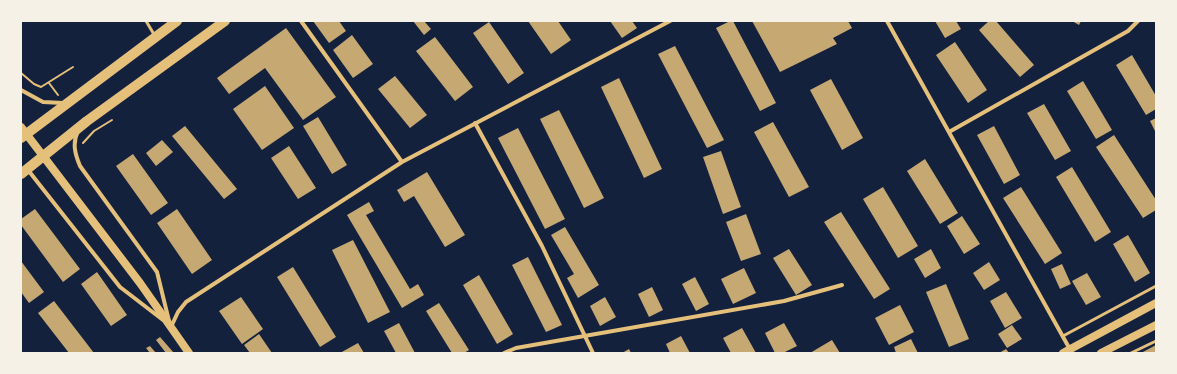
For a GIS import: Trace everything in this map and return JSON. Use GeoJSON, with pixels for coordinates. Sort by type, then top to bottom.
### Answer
{"type":"FeatureCollection","features":[{"type":"Feature","properties":{"kind":"highway"},"geometry":{"type":"LineString","coordinates":[[21,138],[177,21]]}},
{"type":"Feature","properties":{"kind":"highway"},"geometry":{"type":"LineString","coordinates":[[24,172],[87,121],[225,21]]}},
{"type":"Feature","properties":{"kind":"main road"},"geometry":{"type":"LineString","coordinates":[[21,127],[140,283],[189,353]]}},
{"type":"Feature","properties":{"kind":"main road"},"geometry":{"type":"LineString","coordinates":[[1068,351],[1156,303]]}},
{"type":"Feature","properties":{"kind":"main road"},"geometry":{"type":"LineString","coordinates":[[1101,353],[1156,325]]}},
{"type":"Feature","properties":{"kind":"main road"},"geometry":{"type":"LineString","coordinates":[[1116,353],[1131,338]]}},
{"type":"Feature","properties":{"kind":"street"},"geometry":{"type":"LineString","coordinates":[[301,21],[402,162]]}},
{"type":"Feature","properties":{"kind":"street"},"geometry":{"type":"LineString","coordinates":[[171,327],[178,312],[186,302],[402,162],[670,21]]}},
{"type":"Feature","properties":{"kind":"street"},"geometry":{"type":"LineString","coordinates":[[887,21],[1063,336],[1068,351]]}},
{"type":"Feature","properties":{"kind":"street"},"geometry":{"type":"LineString","coordinates":[[949,132],[1128,31],[1138,21]]}},
{"type":"Feature","properties":{"kind":"street"},"geometry":{"type":"LineString","coordinates":[[21,90],[43,102],[60,104],[71,100]]}},
{"type":"Feature","properties":{"kind":"street"},"geometry":{"type":"LineString","coordinates":[[87,121],[77,133],[74,142],[76,155],[80,166],[157,272],[171,327]]}},
{"type":"Feature","properties":{"kind":"street"},"geometry":{"type":"LineString","coordinates":[[475,123],[542,246],[593,353]]}},
{"type":"Feature","properties":{"kind":"street"},"geometry":{"type":"LineString","coordinates":[[24,172],[120,287],[171,327]]}},
{"type":"Feature","properties":{"kind":"street"},"geometry":{"type":"LineString","coordinates":[[504,353],[516,348],[784,301],[842,285]]}},
{"type":"Feature","properties":{"kind":"lane"},"geometry":{"type":"LineString","coordinates":[[146,21],[156,37]]}},
{"type":"Feature","properties":{"kind":"lane"},"geometry":{"type":"LineString","coordinates":[[1063,336],[1156,286]]}},
{"type":"Feature","properties":{"kind":"lane"},"geometry":{"type":"LineString","coordinates":[[1131,353],[1156,341]]}},
{"type":"Feature","properties":{"kind":"path"},"geometry":{"type":"LineString","coordinates":[[21,73],[34,84],[41,87],[73,67]]}},
{"type":"Feature","properties":{"kind":"path"},"geometry":{"type":"LineString","coordinates":[[82,148],[83,142],[94,131],[112,120]]}},
{"type":"Feature","properties":{"kind":"building"},"geometry":{"type":"Polygon","coordinates":[[[313,21],[339,21],[346,31],[329,43],[313,21]]]}},
{"type":"Feature","properties":{"kind":"building"},"geometry":{"type":"Polygon","coordinates":[[[413,21],[424,21],[431,29],[424,35],[413,21]]]}},
{"type":"Feature","properties":{"kind":"building"},"geometry":{"type":"Polygon","coordinates":[[[528,21],[558,21],[571,40],[551,54],[528,21]]]}},
{"type":"Feature","properties":{"kind":"building"},"geometry":{"type":"Polygon","coordinates":[[[610,21],[632,21],[637,28],[622,38],[610,21]]]}},
{"type":"Feature","properties":{"kind":"building"},"geometry":{"type":"Polygon","coordinates":[[[733,21],[776,103],[760,111],[716,28],[733,21]]]}},
{"type":"Feature","properties":{"kind":"building"},"geometry":{"type":"Polygon","coordinates":[[[752,21],[848,21],[852,28],[833,38],[837,44],[780,72],[752,21]]]}},
{"type":"Feature","properties":{"kind":"building"},"geometry":{"type":"Polygon","coordinates":[[[935,21],[956,21],[961,29],[945,38],[935,21]]]}},
{"type":"Feature","properties":{"kind":"building"},"geometry":{"type":"Polygon","coordinates":[[[989,21],[996,21],[1034,65],[1020,77],[979,30],[989,21]]]}},
{"type":"Feature","properties":{"kind":"building"},"geometry":{"type":"Polygon","coordinates":[[[1072,21],[1081,21],[1079,25],[1072,21]]]}},
{"type":"Feature","properties":{"kind":"building"},"geometry":{"type":"Polygon","coordinates":[[[489,22],[524,73],[508,84],[473,33],[489,22]]]}},
{"type":"Feature","properties":{"kind":"building"},"geometry":{"type":"Polygon","coordinates":[[[286,28],[336,97],[303,120],[265,68],[229,94],[217,78],[286,28]]]}},
{"type":"Feature","properties":{"kind":"building"},"geometry":{"type":"Polygon","coordinates":[[[352,35],[373,64],[353,78],[333,50],[352,35]]]}},
{"type":"Feature","properties":{"kind":"building"},"geometry":{"type":"Polygon","coordinates":[[[435,37],[473,87],[455,101],[416,51],[435,37]]]}},
{"type":"Feature","properties":{"kind":"building"},"geometry":{"type":"Polygon","coordinates":[[[955,42],[987,90],[968,103],[936,55],[955,42]]]}},
{"type":"Feature","properties":{"kind":"building"},"geometry":{"type":"Polygon","coordinates":[[[675,46],[724,140],[707,148],[658,54],[675,46]]]}},
{"type":"Feature","properties":{"kind":"building"},"geometry":{"type":"Polygon","coordinates":[[[1132,55],[1156,96],[1156,109],[1146,115],[1116,65],[1132,55]]]}},
{"type":"Feature","properties":{"kind":"building"},"geometry":{"type":"Polygon","coordinates":[[[395,76],[427,115],[410,128],[378,89],[395,76]]]}},
{"type":"Feature","properties":{"kind":"building"},"geometry":{"type":"Polygon","coordinates":[[[619,78],[662,169],[644,178],[601,87],[619,78]]]}},
{"type":"Feature","properties":{"kind":"building"},"geometry":{"type":"Polygon","coordinates":[[[831,79],[863,138],[842,150],[810,90],[831,79]]]}},
{"type":"Feature","properties":{"kind":"building"},"geometry":{"type":"Polygon","coordinates":[[[1083,81],[1112,130],[1096,139],[1067,91],[1083,81]]]}},
{"type":"Feature","properties":{"kind":"building"},"geometry":{"type":"Polygon","coordinates":[[[265,86],[294,128],[262,150],[233,109],[265,86]]]}},
{"type":"Feature","properties":{"kind":"building"},"geometry":{"type":"Polygon","coordinates":[[[1044,104],[1071,151],[1055,160],[1027,113],[1044,104]]]}},
{"type":"Feature","properties":{"kind":"building"},"geometry":{"type":"Polygon","coordinates":[[[559,110],[604,198],[584,208],[540,119],[559,110]]]}},
{"type":"Feature","properties":{"kind":"building"},"geometry":{"type":"Polygon","coordinates":[[[318,117],[347,165],[332,174],[303,126],[318,117]]]}},
{"type":"Feature","properties":{"kind":"building"},"geometry":{"type":"Polygon","coordinates":[[[1156,118],[1156,133],[1150,121],[1156,118]]]}},
{"type":"Feature","properties":{"kind":"building"},"geometry":{"type":"Polygon","coordinates":[[[773,122],[809,187],[789,197],[754,132],[773,122]]]}},
{"type":"Feature","properties":{"kind":"building"},"geometry":{"type":"Polygon","coordinates":[[[185,126],[237,189],[224,199],[172,136],[185,126]]]}},
{"type":"Feature","properties":{"kind":"building"},"geometry":{"type":"Polygon","coordinates":[[[994,126],[1020,175],[1004,184],[977,135],[994,126]]]}},
{"type":"Feature","properties":{"kind":"building"},"geometry":{"type":"Polygon","coordinates":[[[518,128],[565,219],[545,229],[498,138],[518,128]]]}},
{"type":"Feature","properties":{"kind":"building"},"geometry":{"type":"Polygon","coordinates":[[[1114,135],[1156,200],[1156,210],[1143,218],[1096,147],[1114,135]]]}},
{"type":"Feature","properties":{"kind":"building"},"geometry":{"type":"Polygon","coordinates":[[[162,140],[173,152],[156,166],[146,153],[162,140]]]}},
{"type":"Feature","properties":{"kind":"building"},"geometry":{"type":"Polygon","coordinates":[[[289,146],[316,188],[298,199],[271,158],[289,146]]]}},
{"type":"Feature","properties":{"kind":"building"},"geometry":{"type":"Polygon","coordinates":[[[721,151],[741,207],[723,214],[703,157],[721,151]]]}},
{"type":"Feature","properties":{"kind":"building"},"geometry":{"type":"Polygon","coordinates":[[[133,154],[168,203],[151,215],[116,166],[133,154]]]}},
{"type":"Feature","properties":{"kind":"building"},"geometry":{"type":"Polygon","coordinates":[[[925,159],[958,213],[940,224],[907,171],[925,159]]]}},
{"type":"Feature","properties":{"kind":"building"},"geometry":{"type":"Polygon","coordinates":[[[1072,167],[1111,232],[1095,242],[1056,177],[1072,167]]]}},
{"type":"Feature","properties":{"kind":"building"},"geometry":{"type":"Polygon","coordinates":[[[427,172],[465,235],[445,247],[414,196],[404,202],[397,190],[427,172]]]}},
{"type":"Feature","properties":{"kind":"building"},"geometry":{"type":"Polygon","coordinates":[[[883,187],[918,246],[898,258],[863,199],[883,187]]]}},
{"type":"Feature","properties":{"kind":"building"},"geometry":{"type":"Polygon","coordinates":[[[1021,187],[1062,253],[1045,264],[1003,198],[1021,187]]]}},
{"type":"Feature","properties":{"kind":"building"},"geometry":{"type":"Polygon","coordinates":[[[369,202],[374,211],[366,215],[410,289],[418,284],[424,295],[402,308],[347,215],[369,202]]]}},
{"type":"Feature","properties":{"kind":"building"},"geometry":{"type":"Polygon","coordinates":[[[35,209],[80,269],[63,282],[21,225],[21,219],[35,209]]]}},
{"type":"Feature","properties":{"kind":"building"},"geometry":{"type":"Polygon","coordinates":[[[177,209],[212,260],[192,274],[157,223],[177,209]]]}},
{"type":"Feature","properties":{"kind":"building"},"geometry":{"type":"Polygon","coordinates":[[[841,212],[890,289],[874,299],[824,222],[841,212]]]}},
{"type":"Feature","properties":{"kind":"building"},"geometry":{"type":"Polygon","coordinates":[[[746,214],[761,254],[741,261],[726,222],[746,214]]]}},
{"type":"Feature","properties":{"kind":"building"},"geometry":{"type":"Polygon","coordinates":[[[962,216],[980,244],[964,254],[947,226],[962,216]]]}},
{"type":"Feature","properties":{"kind":"building"},"geometry":{"type":"Polygon","coordinates":[[[565,227],[599,285],[578,298],[567,278],[574,274],[551,235],[565,227]]]}},
{"type":"Feature","properties":{"kind":"building"},"geometry":{"type":"Polygon","coordinates":[[[1128,235],[1150,273],[1135,282],[1113,244],[1128,235]]]}},
{"type":"Feature","properties":{"kind":"building"},"geometry":{"type":"Polygon","coordinates":[[[353,240],[390,312],[368,323],[332,250],[353,240]]]}},
{"type":"Feature","properties":{"kind":"building"},"geometry":{"type":"Polygon","coordinates":[[[789,249],[812,285],[796,295],[773,258],[789,249]]]}},
{"type":"Feature","properties":{"kind":"building"},"geometry":{"type":"Polygon","coordinates":[[[931,249],[941,268],[925,278],[914,259],[931,249]]]}},
{"type":"Feature","properties":{"kind":"building"},"geometry":{"type":"Polygon","coordinates":[[[528,257],[562,325],[546,332],[512,265],[528,257]]]}},
{"type":"Feature","properties":{"kind":"building"},"geometry":{"type":"Polygon","coordinates":[[[21,261],[44,292],[29,303],[21,292],[21,261]]]}},
{"type":"Feature","properties":{"kind":"building"},"geometry":{"type":"Polygon","coordinates":[[[989,262],[1000,280],[984,290],[973,273],[989,262]]]}},
{"type":"Feature","properties":{"kind":"building"},"geometry":{"type":"Polygon","coordinates":[[[1062,264],[1071,284],[1060,289],[1051,269],[1062,264]]]}},
{"type":"Feature","properties":{"kind":"building"},"geometry":{"type":"Polygon","coordinates":[[[293,267],[336,337],[320,347],[277,277],[293,267]]]}},
{"type":"Feature","properties":{"kind":"building"},"geometry":{"type":"Polygon","coordinates":[[[744,268],[756,293],[733,304],[721,279],[744,268]]]}},
{"type":"Feature","properties":{"kind":"building"},"geometry":{"type":"Polygon","coordinates":[[[97,272],[127,315],[111,326],[81,284],[97,272]]]}},
{"type":"Feature","properties":{"kind":"building"},"geometry":{"type":"Polygon","coordinates":[[[1087,273],[1101,297],[1086,305],[1072,281],[1087,273]]]}},
{"type":"Feature","properties":{"kind":"building"},"geometry":{"type":"Polygon","coordinates":[[[479,275],[513,334],[497,344],[463,285],[479,275]]]}},
{"type":"Feature","properties":{"kind":"building"},"geometry":{"type":"Polygon","coordinates":[[[695,277],[709,304],[696,311],[682,284],[695,277]]]}},
{"type":"Feature","properties":{"kind":"building"},"geometry":{"type":"Polygon","coordinates":[[[946,284],[969,339],[949,347],[926,292],[946,284]]]}},
{"type":"Feature","properties":{"kind":"building"},"geometry":{"type":"Polygon","coordinates":[[[652,287],[663,310],[649,317],[638,294],[652,287]]]}},
{"type":"Feature","properties":{"kind":"building"},"geometry":{"type":"Polygon","coordinates":[[[1006,292],[1022,318],[1005,328],[990,301],[1006,292]]]}},
{"type":"Feature","properties":{"kind":"building"},"geometry":{"type":"Polygon","coordinates":[[[241,297],[263,329],[242,344],[219,311],[241,297]]]}},
{"type":"Feature","properties":{"kind":"building"},"geometry":{"type":"Polygon","coordinates":[[[605,297],[616,317],[600,326],[590,306],[605,297]]]}},
{"type":"Feature","properties":{"kind":"building"},"geometry":{"type":"Polygon","coordinates":[[[54,301],[94,353],[69,353],[38,313],[54,301]]]}},
{"type":"Feature","properties":{"kind":"building"},"geometry":{"type":"Polygon","coordinates":[[[439,303],[469,350],[464,353],[452,353],[426,311],[439,303]]]}},
{"type":"Feature","properties":{"kind":"building"},"geometry":{"type":"Polygon","coordinates":[[[900,305],[914,332],[889,345],[875,318],[900,305]]]}},
{"type":"Feature","properties":{"kind":"building"},"geometry":{"type":"Polygon","coordinates":[[[399,323],[415,353],[396,353],[384,331],[399,323]]]}},
{"type":"Feature","properties":{"kind":"building"},"geometry":{"type":"Polygon","coordinates":[[[784,323],[797,346],[783,353],[775,353],[765,333],[784,323]]]}},
{"type":"Feature","properties":{"kind":"building"},"geometry":{"type":"Polygon","coordinates":[[[1012,325],[1022,339],[1007,348],[998,334],[1012,325]]]}},
{"type":"Feature","properties":{"kind":"building"},"geometry":{"type":"Polygon","coordinates":[[[742,328],[756,353],[731,353],[723,338],[742,328]]]}},
{"type":"Feature","properties":{"kind":"building"},"geometry":{"type":"Polygon","coordinates":[[[259,334],[272,353],[250,353],[244,345],[259,334]]]}},
{"type":"Feature","properties":{"kind":"building"},"geometry":{"type":"Polygon","coordinates":[[[681,336],[690,353],[670,353],[666,344],[681,336]]]}},
{"type":"Feature","properties":{"kind":"building"},"geometry":{"type":"Polygon","coordinates":[[[160,337],[174,353],[166,353],[156,340],[160,337]]]}},
{"type":"Feature","properties":{"kind":"building"},"geometry":{"type":"Polygon","coordinates":[[[911,339],[918,353],[896,353],[894,347],[911,339]]]}},
{"type":"Feature","properties":{"kind":"building"},"geometry":{"type":"Polygon","coordinates":[[[832,340],[840,353],[810,353],[832,340]]]}},
{"type":"Feature","properties":{"kind":"building"},"geometry":{"type":"Polygon","coordinates":[[[358,343],[364,353],[340,353],[358,343]]]}},
{"type":"Feature","properties":{"kind":"building"},"geometry":{"type":"Polygon","coordinates":[[[1156,345],[1156,353],[1141,353],[1156,345]]]}},
{"type":"Feature","properties":{"kind":"building"},"geometry":{"type":"Polygon","coordinates":[[[150,346],[156,353],[150,353],[146,348],[150,346]]]}},
{"type":"Feature","properties":{"kind":"building"},"geometry":{"type":"Polygon","coordinates":[[[629,349],[631,353],[622,353],[629,349]]]}},
{"type":"Feature","properties":{"kind":"building"},"geometry":{"type":"Polygon","coordinates":[[[1006,349],[1009,353],[999,353],[1006,349]]]}}]}
